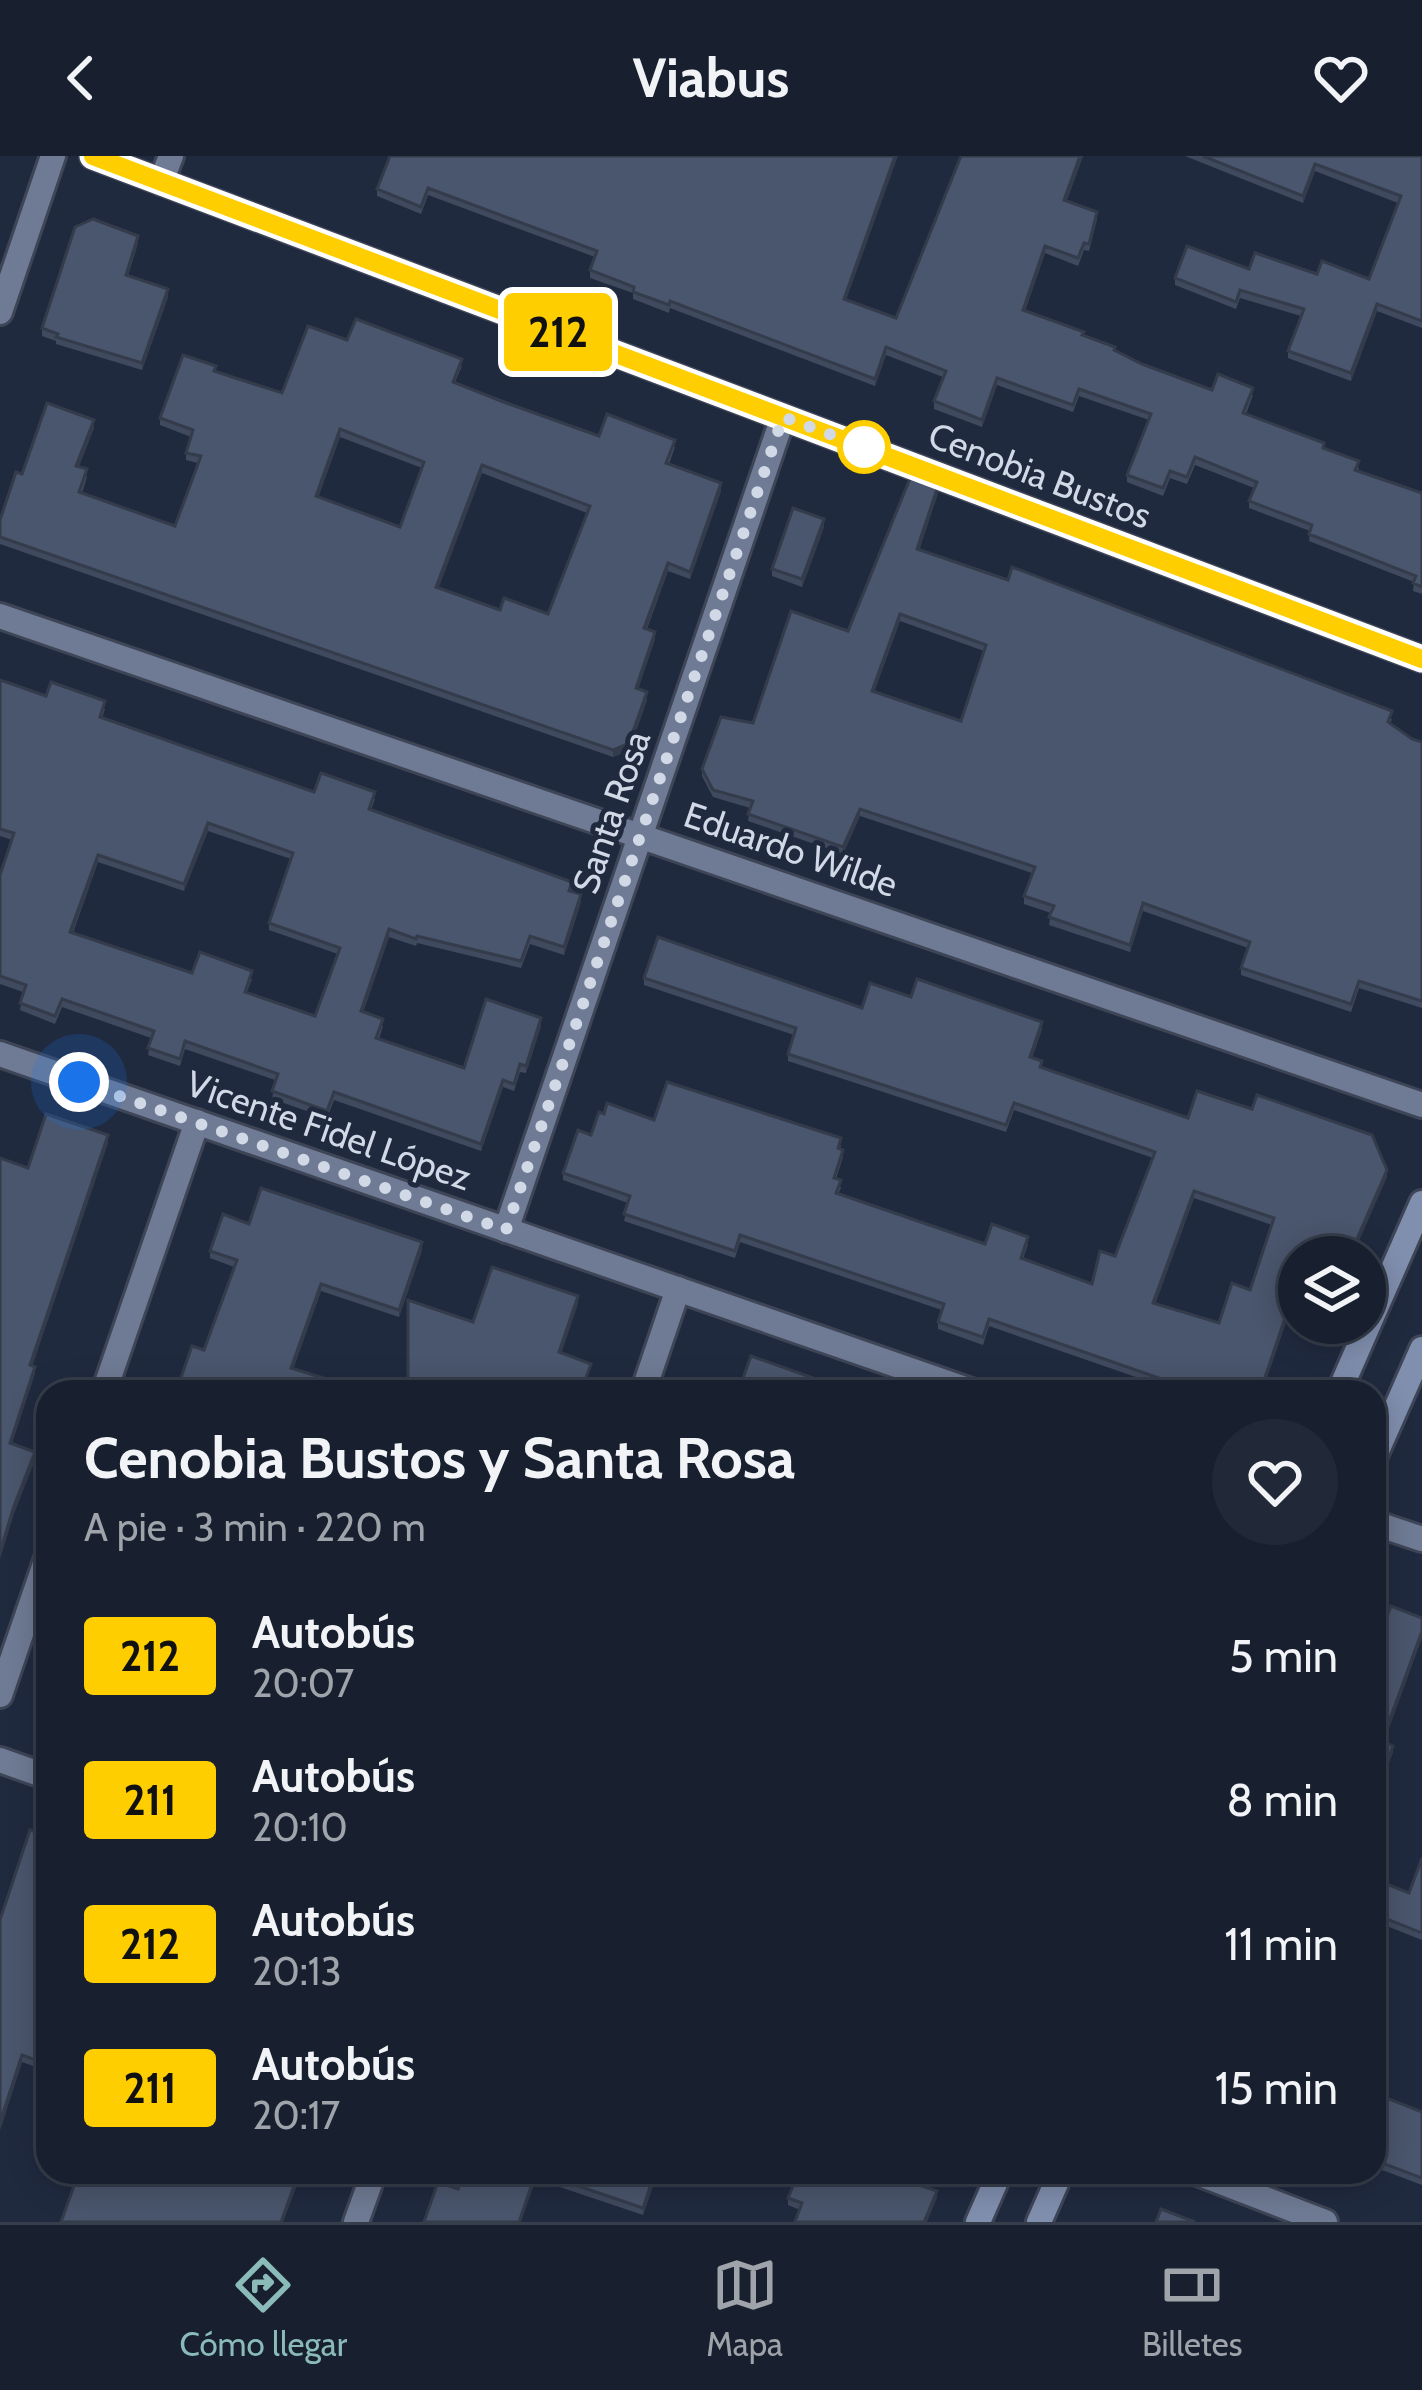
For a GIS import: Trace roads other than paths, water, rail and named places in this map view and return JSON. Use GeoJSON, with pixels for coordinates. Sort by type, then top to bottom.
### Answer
{"type":"FeatureCollection","features":[{"type":"Feature","properties":{"kind":"street"},"geometry":{"type":"LineString","coordinates":[[0,312],[53,156]]}},
{"type":"Feature","properties":{"kind":"street","name":"Cenobia Bustos"},"geometry":{"type":"LineString","coordinates":[[93,156],[1422,659]]}},
{"type":"Feature","properties":{"kind":"street"},"geometry":{"type":"LineString","coordinates":[[161,182],[171,156]]}},
{"type":"Feature","properties":{"kind":"street","name":"Santa Rosa"},"geometry":{"type":"LineString","coordinates":[[506,1230],[783,417]]}},
{"type":"Feature","properties":{"kind":"street","name":"Eduardo Wilde"},"geometry":{"type":"LineString","coordinates":[[0,616],[1422,1105]]}},
{"type":"Feature","properties":{"kind":"street","name":"Vicente Fidel López"},"geometry":{"type":"LineString","coordinates":[[0,1054],[940,1380]]}},
{"type":"Feature","properties":{"kind":"street"},"geometry":{"type":"LineString","coordinates":[[108,1380],[196,1122]]}},
{"type":"Feature","properties":{"kind":"street"},"geometry":{"type":"LineString","coordinates":[[1344,1380],[1422,1203]]}},
{"type":"Feature","properties":{"kind":"street"},"geometry":{"type":"LineString","coordinates":[[647,1380],[678,1289]]}},
{"type":"Feature","properties":{"kind":"street"},"geometry":{"type":"LineString","coordinates":[[1386,1432],[1422,1349]]}},
{"type":"Feature","properties":{"kind":"street"},"geometry":{"type":"LineString","coordinates":[[1386,1527],[1422,1539]]}},
{"type":"Feature","properties":{"kind":"street"},"geometry":{"type":"LineString","coordinates":[[0,1695],[36,1590]]}},
{"type":"Feature","properties":{"kind":"street"},"geometry":{"type":"LineString","coordinates":[[0,1760],[36,1773]]}},
{"type":"Feature","properties":{"kind":"street"},"geometry":{"type":"LineString","coordinates":[[356,2222],[370,2184]]}},
{"type":"Feature","properties":{"kind":"street"},"geometry":{"type":"LineString","coordinates":[[978,2222],[995,2184]]}},
{"type":"Feature","properties":{"kind":"street"},"geometry":{"type":"LineString","coordinates":[[1039,2222],[1056,2184]]}},
{"type":"Feature","properties":{"kind":"street"},"geometry":{"type":"LineString","coordinates":[[1227,2184],[1325,2222]]}}]}
